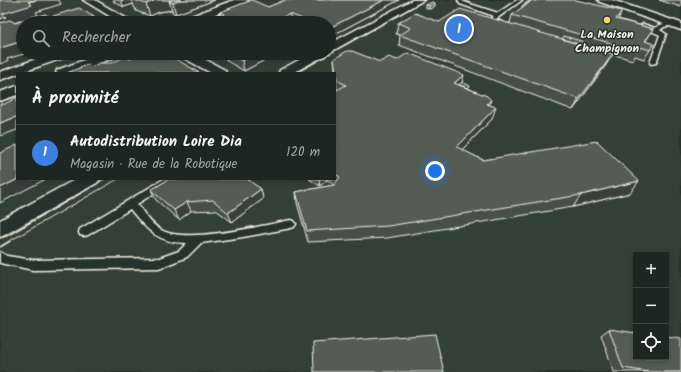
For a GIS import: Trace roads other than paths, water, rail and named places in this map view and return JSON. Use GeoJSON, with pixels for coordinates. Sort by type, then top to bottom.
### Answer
{"type":"FeatureCollection","features":[{"type":"Feature","properties":{"kind":"street"},"geometry":{"type":"LineString","coordinates":[[88,0],[117,16]]}},
{"type":"Feature","properties":{"kind":"street"},"geometry":{"type":"LineString","coordinates":[[201,16],[244,0]]}},
{"type":"Feature","properties":{"kind":"street"},"geometry":{"type":"LineString","coordinates":[[336,45],[418,0]]}},
{"type":"Feature","properties":{"kind":"street"},"geometry":{"type":"LineString","coordinates":[[603,0],[677,26]]}},
{"type":"Feature","properties":{"kind":"street"},"geometry":{"type":"LineString","coordinates":[[0,76],[45,60]]}},
{"type":"Feature","properties":{"kind":"street"},"geometry":{"type":"LineString","coordinates":[[65,72],[96,60]]}},
{"type":"Feature","properties":{"kind":"street"},"geometry":{"type":"LineString","coordinates":[[197,60],[218,72]]}},
{"type":"Feature","properties":{"kind":"street"},"geometry":{"type":"LineString","coordinates":[[287,72],[308,60]]}},
{"type":"Feature","properties":{"kind":"street"},"geometry":{"type":"LineString","coordinates":[[0,97],[16,90]]}},
{"type":"Feature","properties":{"kind":"street"},"geometry":{"type":"LineString","coordinates":[[0,229],[89,180]]}},
{"type":"Feature","properties":{"kind":"lane"},"geometry":{"type":"LineString","coordinates":[[460,0],[462,4],[498,15]]}},
{"type":"Feature","properties":{"kind":"lane"},"geometry":{"type":"LineString","coordinates":[[511,27],[493,20],[493,18],[520,0]]}},
{"type":"Feature","properties":{"kind":"lane"},"geometry":{"type":"LineString","coordinates":[[633,24],[656,30],[663,34],[653,63]]}},
{"type":"Feature","properties":{"kind":"lane"},"geometry":{"type":"LineString","coordinates":[[656,30],[662,26],[677,26]]}},
{"type":"Feature","properties":{"kind":"lane"},"geometry":{"type":"LineString","coordinates":[[84,232],[169,180]]}},
{"type":"Feature","properties":{"kind":"lane"},"geometry":{"type":"LineString","coordinates":[[131,204],[158,233],[171,238],[198,239],[291,224]]}},
{"type":"Feature","properties":{"kind":"lane"},"geometry":{"type":"LineString","coordinates":[[0,257],[4,260],[33,265],[159,263],[183,254],[198,239]]}},
{"type":"Feature","properties":{"kind":"tram line"},"geometry":{"type":"LineString","coordinates":[[336,50],[425,0]]}},
{"type":"Feature","properties":{"kind":"tram line"},"geometry":{"type":"LineString","coordinates":[[296,72],[317,60]]}},
{"type":"Feature","properties":{"kind":"tram line"},"geometry":{"type":"LineString","coordinates":[[0,238],[103,180]]}},
{"type":"Feature","properties":{"kind":"tram line"},"geometry":{"type":"LineString","coordinates":[[8,242],[116,180]]}},
{"type":"Feature","properties":{"kind":"tram line"},"geometry":{"type":"LineString","coordinates":[[0,247],[10,241]]}},
{"type":"Feature","properties":{"kind":"place","name":"La Maison Champignon"},"geometry":{"type":"Point","coordinates":[607,20]}},
{"type":"Feature","properties":{"kind":"place","name":"Autodistribution Loire Dia"},"geometry":{"type":"Point","coordinates":[459,29]}}]}
